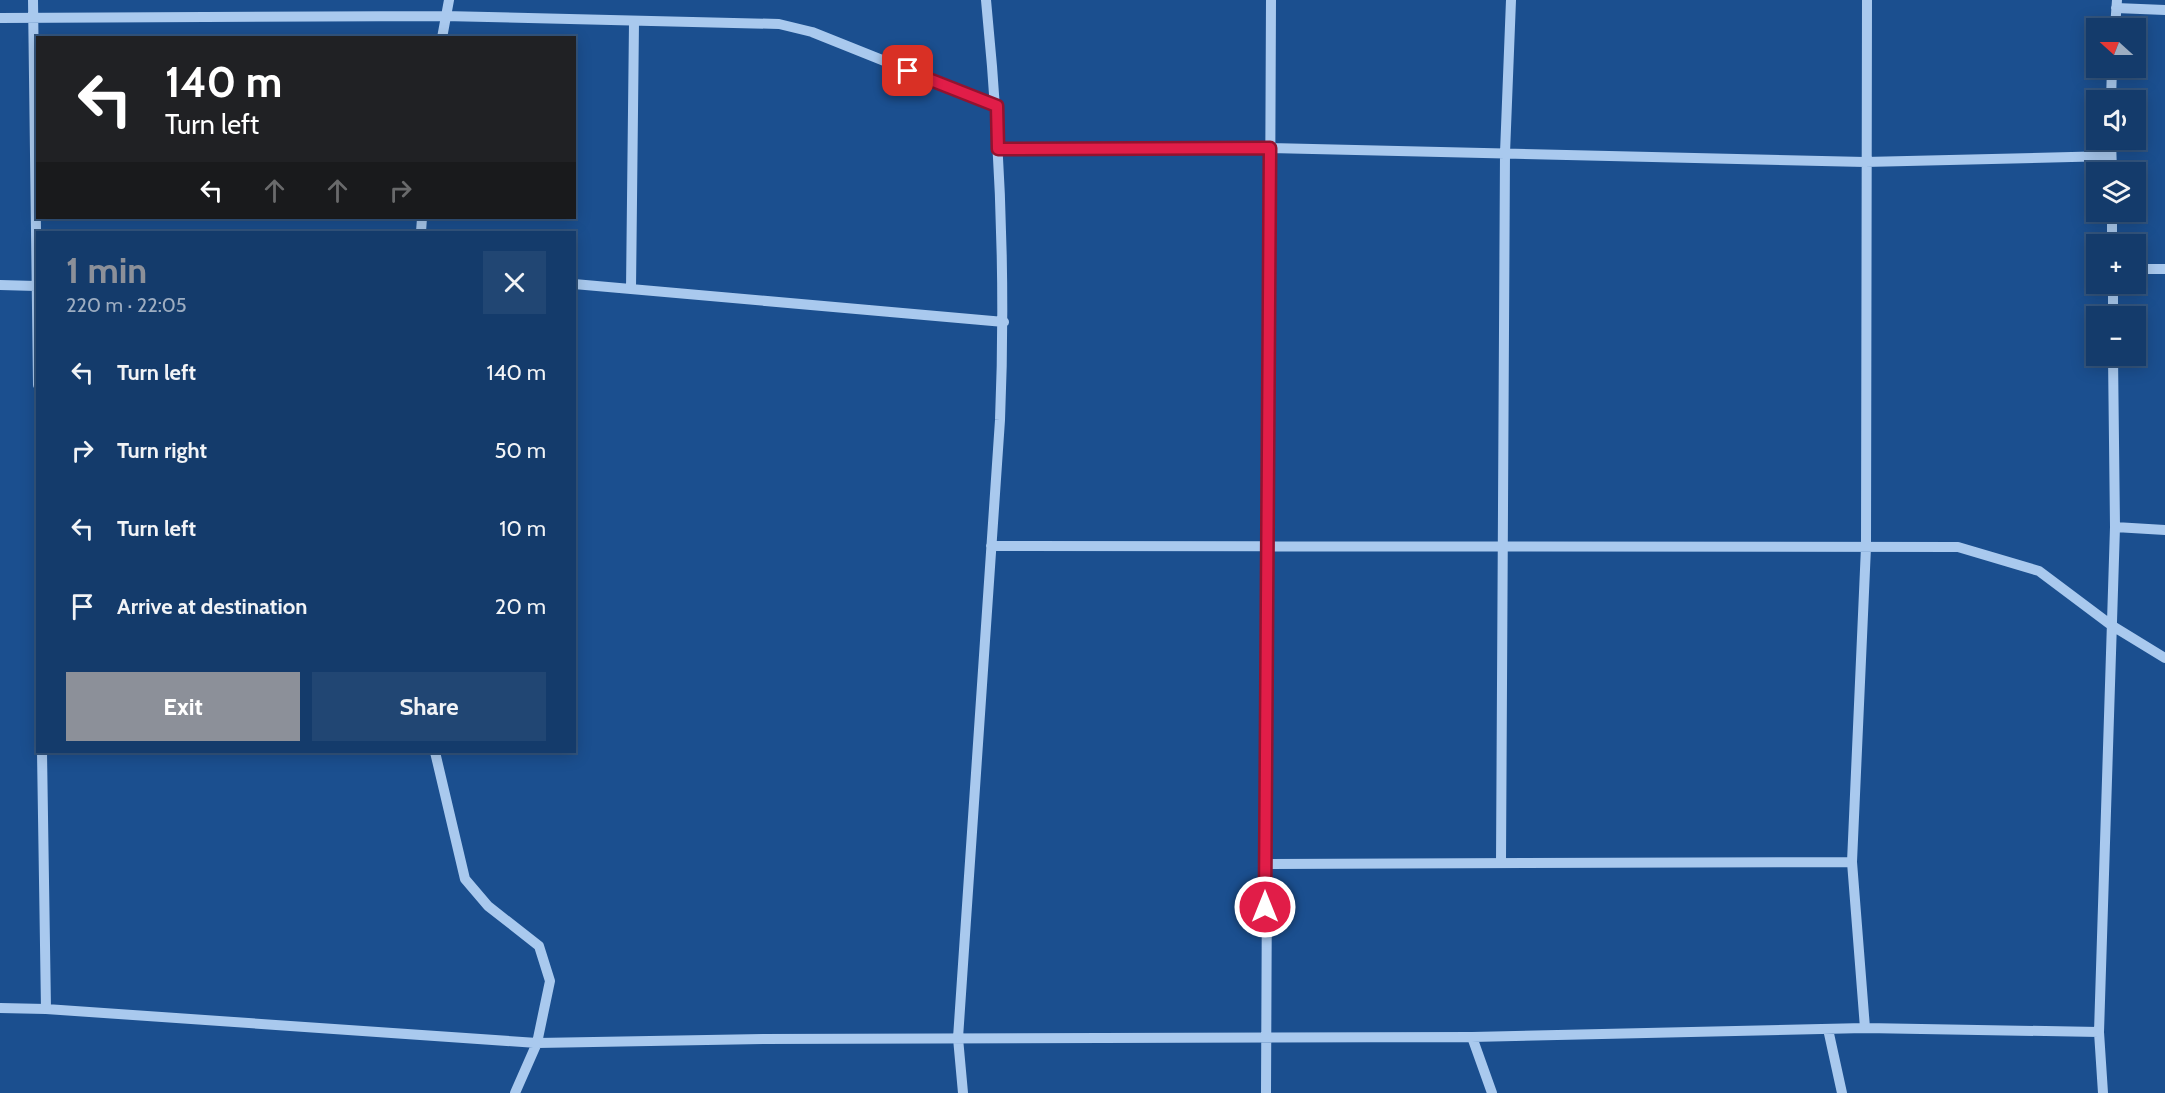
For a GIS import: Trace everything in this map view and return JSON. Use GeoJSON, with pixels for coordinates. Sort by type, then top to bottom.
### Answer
{"type":"FeatureCollection","features":[{"type":"Feature","properties":{"kind":"street"},"geometry":{"type":"LineString","coordinates":[[0,285],[36,286],[33,0]]}},
{"type":"Feature","properties":{"kind":"street"},"geometry":{"type":"LineString","coordinates":[[442,36],[444,16],[449,0]]}},
{"type":"Feature","properties":{"kind":"street"},"geometry":{"type":"LineString","coordinates":[[963,1093],[958,1038],[1004,322],[997,106],[986,0]]}},
{"type":"Feature","properties":{"kind":"street"},"geometry":{"type":"LineString","coordinates":[[1266,1093],[1265,864],[1271,0]]}},
{"type":"Feature","properties":{"kind":"street"},"geometry":{"type":"LineString","coordinates":[[1502,862],[1506,153],[1511,0]]}},
{"type":"Feature","properties":{"kind":"street"},"geometry":{"type":"LineString","coordinates":[[1865,1028],[1852,861],[1866,547],[1866,0]]}},
{"type":"Feature","properties":{"kind":"street"},"geometry":{"type":"LineString","coordinates":[[2116,4],[2165,10]]}},
{"type":"Feature","properties":{"kind":"street"},"geometry":{"type":"LineString","coordinates":[[0,18],[444,16],[779,24],[812,32],[997,106]]}},
{"type":"Feature","properties":{"kind":"street"},"geometry":{"type":"LineString","coordinates":[[630,289],[634,22]]}},
{"type":"Feature","properties":{"kind":"street"},"geometry":{"type":"LineString","coordinates":[[998,149],[1270,148],[1865,162],[2111,156]]}},
{"type":"Feature","properties":{"kind":"street"},"geometry":{"type":"LineString","coordinates":[[2111,150],[2111,162]]}},
{"type":"Feature","properties":{"kind":"street"},"geometry":{"type":"LineString","coordinates":[[2146,269],[2165,269]]}},
{"type":"Feature","properties":{"kind":"street"},"geometry":{"type":"LineString","coordinates":[[576,284],[1004,322]]}},
{"type":"Feature","properties":{"kind":"street"},"geometry":{"type":"LineString","coordinates":[[2103,1093],[2099,1032],[2115,527],[2113,366]]}},
{"type":"Feature","properties":{"kind":"street"},"geometry":{"type":"LineString","coordinates":[[2115,527],[2165,530]]}},
{"type":"Feature","properties":{"kind":"street"},"geometry":{"type":"LineString","coordinates":[[991,546],[1267,544],[1958,547],[2039,571],[2111,625],[2165,658]]}},
{"type":"Feature","properties":{"kind":"street"},"geometry":{"type":"LineString","coordinates":[[42,753],[46,1009]]}},
{"type":"Feature","properties":{"kind":"street"},"geometry":{"type":"LineString","coordinates":[[435,753],[465,879],[488,906],[539,946],[550,981],[537,1043],[515,1093]]}},
{"type":"Feature","properties":{"kind":"street"},"geometry":{"type":"LineString","coordinates":[[1265,864],[1852,861]]}},
{"type":"Feature","properties":{"kind":"street"},"geometry":{"type":"LineString","coordinates":[[0,1008],[46,1009],[537,1043],[958,1038],[1472,1037],[1865,1028],[2099,1032]]}},
{"type":"Feature","properties":{"kind":"street"},"geometry":{"type":"LineString","coordinates":[[1828,1029],[1842,1093]]}},
{"type":"Feature","properties":{"kind":"street"},"geometry":{"type":"LineString","coordinates":[[1472,1037],[1492,1093]]}},
{"type":"Feature","properties":{"kind":"route"},"geometry":{"type":"LineString","coordinates":[[908,71],[997,106],[998,149],[1270,148],[1265,907]]}}]}
